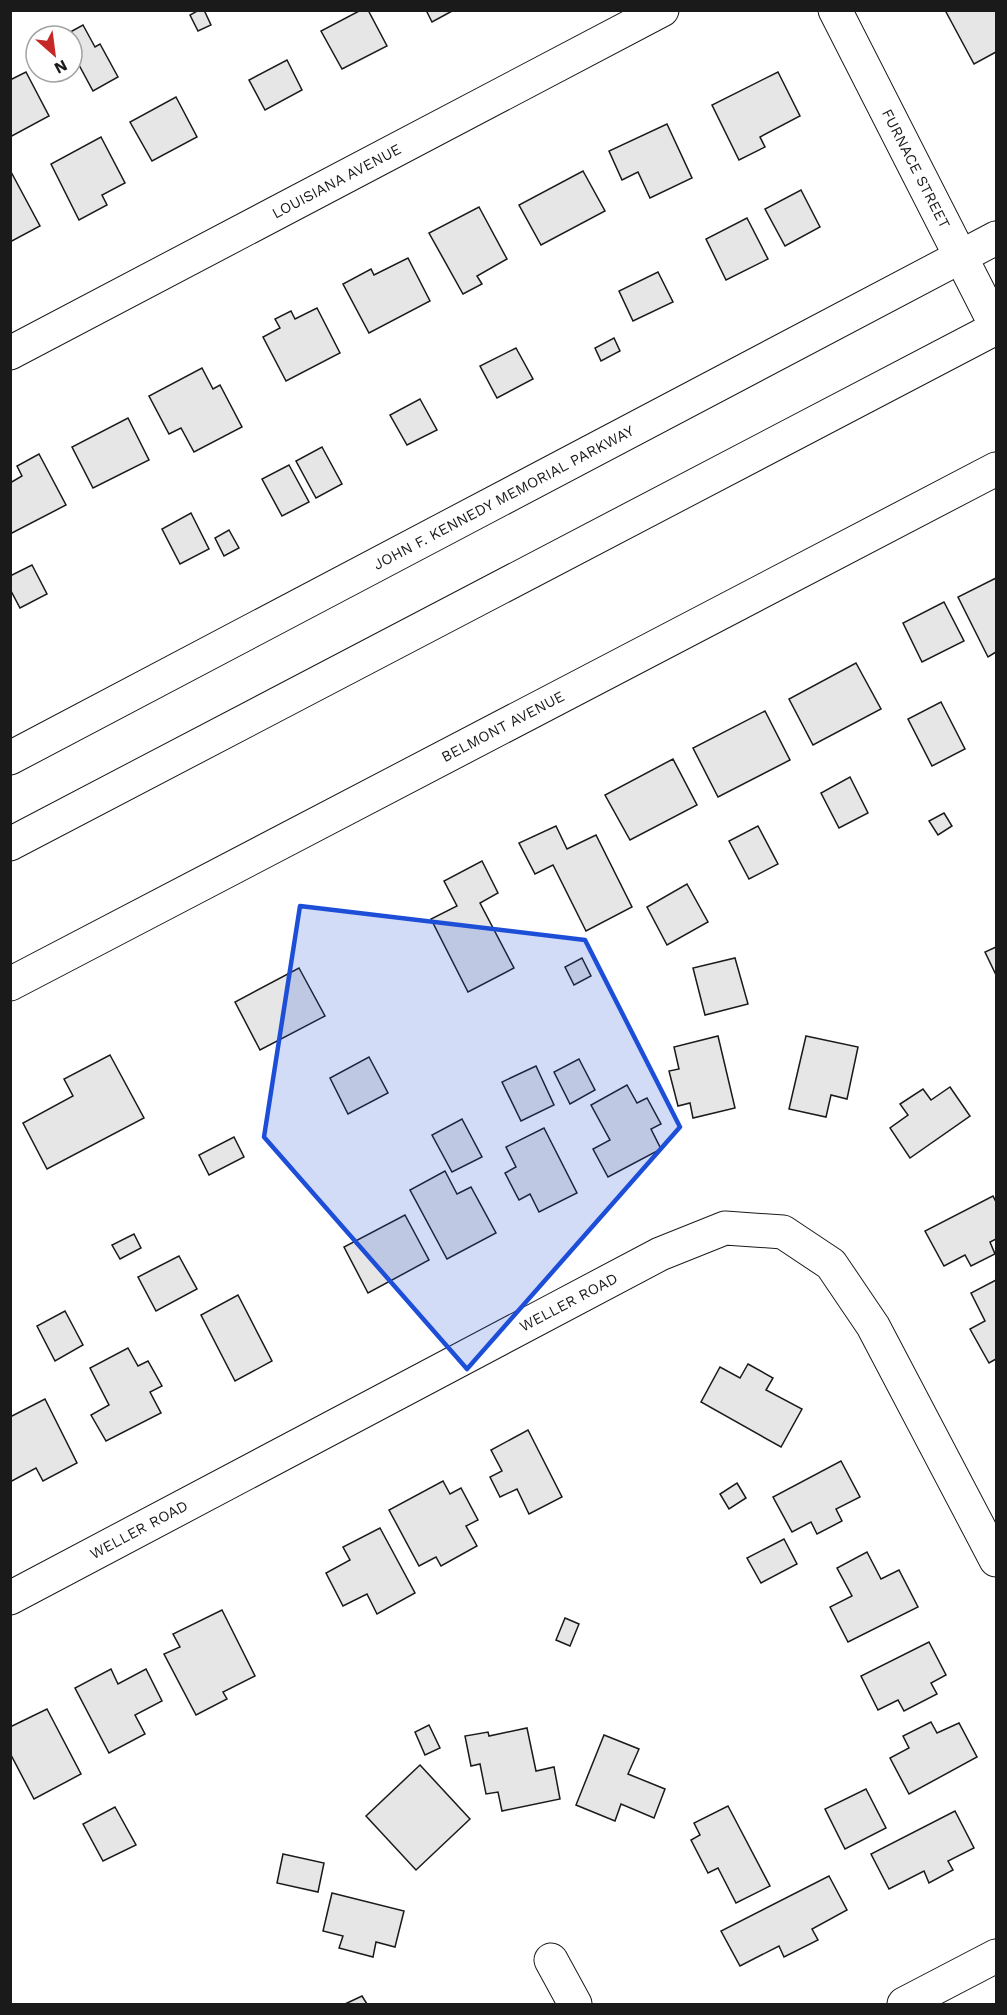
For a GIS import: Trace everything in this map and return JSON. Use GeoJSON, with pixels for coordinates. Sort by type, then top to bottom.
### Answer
{"type":"FeatureCollection","features":[{"type":"Feature","properties":{"kind":"main road","name":"LOUISIANA AVENUE"},"geometry":{"type":"LineString","coordinates":[[10,352],[662,10]]}},
{"type":"Feature","properties":{"kind":"main road","name":"FURNACE STREET"},"geometry":{"type":"LineString","coordinates":[[836,10],[996,327]]}},
{"type":"Feature","properties":{"kind":"main road","name":"JOHN F. KENNEDY MEMORIAL PARKWAY"},"geometry":{"type":"LineString","coordinates":[[10,758],[996,238]]}},
{"type":"Feature","properties":{"kind":"main road"},"geometry":{"type":"LineString","coordinates":[[10,844],[996,327]]}},
{"type":"Feature","properties":{"kind":"main road","name":"BELMONT AVENUE"},"geometry":{"type":"LineString","coordinates":[[10,984],[996,469]]}},
{"type":"Feature","properties":{"kind":"main road","name":"WELLER ROAD"},"geometry":{"type":"LineString","coordinates":[[10,1598],[660,1254],[725,1228],[783,1232],[831,1264],[873,1326],[996,1560]]}},
{"type":"Feature","properties":{"kind":"main road"},"geometry":{"type":"LineString","coordinates":[[904,2004],[996,1956]]}},
{"type":"Feature","properties":{"kind":"main road"},"geometry":{"type":"LineString","coordinates":[[551,1960],[575,2004]]}},
{"type":"Feature","properties":{"kind":"highlighted area"},"geometry":{"type":"Polygon","coordinates":[[[300,906],[585,940],[680,1127],[467,1369],[264,1137],[300,906]]]}},
{"type":"Feature","properties":{"kind":"building"},"geometry":{"type":"Polygon","coordinates":[[[204,10],[211,25],[198,31],[190,15],[204,10]]]}},
{"type":"Feature","properties":{"kind":"building"},"geometry":{"type":"Polygon","coordinates":[[[361,10],[368,10],[387,46],[342,69],[321,31],[361,10]]]}},
{"type":"Feature","properties":{"kind":"building"},"geometry":{"type":"Polygon","coordinates":[[[426,10],[454,10],[432,22],[426,10]]]}},
{"type":"Feature","properties":{"kind":"building"},"geometry":{"type":"Polygon","coordinates":[[[945,10],[996,10],[996,52],[974,64],[945,10]]]}},
{"type":"Feature","properties":{"kind":"building"},"geometry":{"type":"Polygon","coordinates":[[[84,27],[95,47],[100,44],[118,77],[93,91],[84,74],[84,27]]]}},
{"type":"Feature","properties":{"kind":"building"},"geometry":{"type":"Polygon","coordinates":[[[287,60],[302,90],[265,110],[249,80],[287,60]]]}},
{"type":"Feature","properties":{"kind":"building"},"geometry":{"type":"Polygon","coordinates":[[[778,72],[800,116],[760,137],[765,147],[739,160],[712,105],[778,72]]]}},
{"type":"Feature","properties":{"kind":"building"},"geometry":{"type":"Polygon","coordinates":[[[24,73],[24,84],[32,84],[49,116],[10,137],[10,80],[24,73]]]}},
{"type":"Feature","properties":{"kind":"building"},"geometry":{"type":"Polygon","coordinates":[[[176,97],[197,137],[152,161],[130,122],[176,97]]]}},
{"type":"Feature","properties":{"kind":"building"},"geometry":{"type":"Polygon","coordinates":[[[667,124],[692,178],[650,198],[638,172],[622,180],[609,151],[667,124]]]}},
{"type":"Feature","properties":{"kind":"building"},"geometry":{"type":"Polygon","coordinates":[[[101,137],[125,183],[102,195],[107,205],[79,220],[51,164],[101,137]]]}},
{"type":"Feature","properties":{"kind":"building"},"geometry":{"type":"Polygon","coordinates":[[[10,170],[40,226],[10,242],[10,170]]]}},
{"type":"Feature","properties":{"kind":"building"},"geometry":{"type":"Polygon","coordinates":[[[583,171],[605,211],[541,245],[519,205],[583,171]]]}},
{"type":"Feature","properties":{"kind":"building"},"geometry":{"type":"Polygon","coordinates":[[[801,190],[820,227],[785,246],[765,209],[801,190]]]}},
{"type":"Feature","properties":{"kind":"building"},"geometry":{"type":"Polygon","coordinates":[[[479,207],[507,259],[477,276],[482,284],[463,294],[429,233],[479,207]]]}},
{"type":"Feature","properties":{"kind":"building"},"geometry":{"type":"Polygon","coordinates":[[[747,218],[768,259],[726,280],[706,239],[747,218]]]}},
{"type":"Feature","properties":{"kind":"building"},"geometry":{"type":"Polygon","coordinates":[[[408,258],[430,301],[369,333],[343,284],[371,269],[374,275],[408,258]]]}},
{"type":"Feature","properties":{"kind":"building"},"geometry":{"type":"Polygon","coordinates":[[[658,272],[673,302],[633,321],[619,291],[658,272]]]}},
{"type":"Feature","properties":{"kind":"building"},"geometry":{"type":"Polygon","coordinates":[[[317,308],[340,353],[286,381],[263,337],[280,328],[275,319],[291,311],[295,319],[317,308]]]}},
{"type":"Feature","properties":{"kind":"building"},"geometry":{"type":"Polygon","coordinates":[[[614,338],[620,351],[601,361],[595,348],[614,338]]]}},
{"type":"Feature","properties":{"kind":"building"},"geometry":{"type":"Polygon","coordinates":[[[516,348],[533,379],[497,398],[480,366],[516,348]]]}},
{"type":"Feature","properties":{"kind":"building"},"geometry":{"type":"Polygon","coordinates":[[[202,368],[213,389],[220,385],[242,427],[194,452],[181,428],[169,434],[149,396],[202,368]]]}},
{"type":"Feature","properties":{"kind":"building"},"geometry":{"type":"Polygon","coordinates":[[[420,399],[437,430],[407,445],[390,415],[420,399]]]}},
{"type":"Feature","properties":{"kind":"building"},"geometry":{"type":"Polygon","coordinates":[[[128,418],[149,460],[93,488],[72,447],[128,418]]]}},
{"type":"Feature","properties":{"kind":"building"},"geometry":{"type":"Polygon","coordinates":[[[322,447],[342,484],[316,498],[296,461],[322,447]]]}},
{"type":"Feature","properties":{"kind":"building"},"geometry":{"type":"Polygon","coordinates":[[[39,454],[66,505],[10,534],[10,483],[22,476],[17,466],[39,454]]]}},
{"type":"Feature","properties":{"kind":"building"},"geometry":{"type":"Polygon","coordinates":[[[289,465],[309,502],[282,516],[262,479],[289,465]]]}},
{"type":"Feature","properties":{"kind":"building"},"geometry":{"type":"Polygon","coordinates":[[[191,513],[209,549],[180,564],[162,529],[191,513]]]}},
{"type":"Feature","properties":{"kind":"building"},"geometry":{"type":"Polygon","coordinates":[[[229,530],[239,548],[224,556],[215,538],[229,530]]]}},
{"type":"Feature","properties":{"kind":"building"},"geometry":{"type":"Polygon","coordinates":[[[32,565],[47,594],[20,608],[10,589],[10,576],[32,565]]]}},
{"type":"Feature","properties":{"kind":"building"},"geometry":{"type":"Polygon","coordinates":[[[996,578],[996,652],[988,657],[958,597],[996,578]]]}},
{"type":"Feature","properties":{"kind":"building"},"geometry":{"type":"Polygon","coordinates":[[[944,602],[964,641],[922,662],[903,623],[944,602]]]}},
{"type":"Feature","properties":{"kind":"building"},"geometry":{"type":"Polygon","coordinates":[[[856,663],[881,709],[813,745],[789,699],[856,663]]]}},
{"type":"Feature","properties":{"kind":"building"},"geometry":{"type":"Polygon","coordinates":[[[941,702],[965,749],[932,766],[908,719],[941,702]]]}},
{"type":"Feature","properties":{"kind":"building"},"geometry":{"type":"Polygon","coordinates":[[[765,711],[790,760],[718,797],[693,748],[765,711]]]}},
{"type":"Feature","properties":{"kind":"building"},"geometry":{"type":"Polygon","coordinates":[[[673,759],[697,805],[630,840],[605,795],[673,759]]]}},
{"type":"Feature","properties":{"kind":"building"},"geometry":{"type":"Polygon","coordinates":[[[850,777],[868,813],[839,828],[821,793],[850,777]]]}},
{"type":"Feature","properties":{"kind":"building"},"geometry":{"type":"Polygon","coordinates":[[[944,813],[952,826],[938,835],[929,821],[944,813]]]}},
{"type":"Feature","properties":{"kind":"building"},"geometry":{"type":"Polygon","coordinates":[[[556,826],[567,849],[596,835],[632,907],[586,931],[553,865],[535,874],[519,843],[556,826]]]}},
{"type":"Feature","properties":{"kind":"building"},"geometry":{"type":"Polygon","coordinates":[[[758,826],[778,864],[749,879],[729,841],[758,826]]]}},
{"type":"Feature","properties":{"kind":"building"},"geometry":{"type":"Polygon","coordinates":[[[482,861],[498,893],[480,903],[514,968],[468,992],[431,919],[457,906],[444,881],[482,861]]]}},
{"type":"Feature","properties":{"kind":"building"},"geometry":{"type":"Polygon","coordinates":[[[687,884],[708,922],[667,945],[647,907],[687,884]]]}},
{"type":"Feature","properties":{"kind":"building"},"geometry":{"type":"Polygon","coordinates":[[[996,947],[996,975],[985,952],[996,947]]]}},
{"type":"Feature","properties":{"kind":"building"},"geometry":{"type":"Polygon","coordinates":[[[582,958],[591,976],[574,985],[565,967],[582,958]]]}},
{"type":"Feature","properties":{"kind":"building"},"geometry":{"type":"Polygon","coordinates":[[[735,958],[748,1004],[705,1015],[693,968],[735,958]]]}},
{"type":"Feature","properties":{"kind":"building"},"geometry":{"type":"Polygon","coordinates":[[[299,968],[325,1016],[260,1050],[235,1002],[299,968]]]}},
{"type":"Feature","properties":{"kind":"building"},"geometry":{"type":"Polygon","coordinates":[[[718,1036],[735,1108],[693,1118],[690,1103],[678,1106],[669,1071],[679,1069],[674,1047],[718,1036]]]}},
{"type":"Feature","properties":{"kind":"building"},"geometry":{"type":"Polygon","coordinates":[[[806,1036],[858,1047],[847,1099],[831,1095],[826,1117],[789,1109],[806,1036]]]}},
{"type":"Feature","properties":{"kind":"building"},"geometry":{"type":"Polygon","coordinates":[[[110,1055],[144,1118],[47,1169],[23,1123],[73,1096],[64,1079],[110,1055]]]}},
{"type":"Feature","properties":{"kind":"building"},"geometry":{"type":"Polygon","coordinates":[[[369,1057],[388,1093],[348,1114],[330,1078],[369,1057]]]}},
{"type":"Feature","properties":{"kind":"building"},"geometry":{"type":"Polygon","coordinates":[[[579,1059],[595,1090],[570,1104],[554,1072],[579,1059]]]}},
{"type":"Feature","properties":{"kind":"building"},"geometry":{"type":"Polygon","coordinates":[[[536,1066],[554,1105],[521,1121],[502,1082],[536,1066]]]}},
{"type":"Feature","properties":{"kind":"building"},"geometry":{"type":"Polygon","coordinates":[[[627,1085],[637,1103],[647,1098],[661,1124],[651,1129],[661,1149],[608,1177],[593,1149],[610,1140],[591,1105],[627,1085]]]}},
{"type":"Feature","properties":{"kind":"building"},"geometry":{"type":"Polygon","coordinates":[[[950,1087],[970,1116],[910,1158],[890,1128],[908,1115],[900,1104],[923,1089],[931,1100],[950,1087]]]}},
{"type":"Feature","properties":{"kind":"building"},"geometry":{"type":"Polygon","coordinates":[[[462,1119],[482,1157],[452,1172],[432,1135],[462,1119]]]}},
{"type":"Feature","properties":{"kind":"building"},"geometry":{"type":"Polygon","coordinates":[[[544,1128],[577,1193],[539,1212],[530,1194],[519,1200],[505,1173],[516,1167],[506,1147],[544,1128]]]}},
{"type":"Feature","properties":{"kind":"building"},"geometry":{"type":"Polygon","coordinates":[[[234,1137],[244,1157],[209,1175],[199,1155],[234,1137]]]}},
{"type":"Feature","properties":{"kind":"building"},"geometry":{"type":"Polygon","coordinates":[[[445,1171],[457,1194],[471,1187],[496,1233],[447,1259],[410,1190],[445,1171]]]}},
{"type":"Feature","properties":{"kind":"building"},"geometry":{"type":"Polygon","coordinates":[[[993,1196],[996,1202],[996,1239],[990,1242],[995,1254],[971,1266],[965,1255],[944,1266],[925,1231],[993,1196]]]}},
{"type":"Feature","properties":{"kind":"building"},"geometry":{"type":"Polygon","coordinates":[[[405,1215],[429,1260],[368,1293],[344,1247],[405,1215]]]}},
{"type":"Feature","properties":{"kind":"building"},"geometry":{"type":"Polygon","coordinates":[[[134,1234],[141,1248],[120,1259],[112,1245],[134,1234]]]}},
{"type":"Feature","properties":{"kind":"building"},"geometry":{"type":"Polygon","coordinates":[[[179,1256],[197,1289],[156,1311],[138,1277],[179,1256]]]}},
{"type":"Feature","properties":{"kind":"building"},"geometry":{"type":"Polygon","coordinates":[[[996,1280],[996,1359],[989,1363],[970,1329],[985,1321],[971,1293],[996,1280]]]}},
{"type":"Feature","properties":{"kind":"building"},"geometry":{"type":"Polygon","coordinates":[[[238,1295],[272,1361],[235,1381],[201,1315],[238,1295]]]}},
{"type":"Feature","properties":{"kind":"building"},"geometry":{"type":"Polygon","coordinates":[[[65,1311],[83,1345],[55,1361],[37,1326],[65,1311]]]}},
{"type":"Feature","properties":{"kind":"building"},"geometry":{"type":"Polygon","coordinates":[[[128,1348],[138,1366],[148,1361],[162,1386],[150,1392],[161,1413],[106,1441],[91,1415],[109,1405],[90,1368],[128,1348]]]}},
{"type":"Feature","properties":{"kind":"building"},"geometry":{"type":"Polygon","coordinates":[[[748,1364],[773,1378],[766,1390],[802,1409],[781,1447],[701,1402],[720,1367],[740,1378],[748,1364]]]}},
{"type":"Feature","properties":{"kind":"building"},"geometry":{"type":"Polygon","coordinates":[[[45,1399],[77,1463],[43,1481],[36,1468],[10,1482],[10,1417],[45,1399]]]}},
{"type":"Feature","properties":{"kind":"building"},"geometry":{"type":"Polygon","coordinates":[[[528,1430],[562,1497],[529,1514],[517,1489],[500,1497],[490,1477],[502,1471],[491,1450],[528,1430]]]}},
{"type":"Feature","properties":{"kind":"building"},"geometry":{"type":"Polygon","coordinates":[[[841,1461],[860,1497],[836,1509],[842,1521],[817,1534],[811,1522],[792,1532],[773,1497],[841,1461]]]}},
{"type":"Feature","properties":{"kind":"building"},"geometry":{"type":"Polygon","coordinates":[[[443,1481],[450,1494],[461,1488],[478,1520],[466,1526],[477,1546],[441,1566],[436,1557],[419,1566],[389,1510],[443,1481]]]}},
{"type":"Feature","properties":{"kind":"building"},"geometry":{"type":"Polygon","coordinates":[[[737,1483],[746,1498],[729,1509],[720,1494],[737,1483]]]}},
{"type":"Feature","properties":{"kind":"building"},"geometry":{"type":"Polygon","coordinates":[[[380,1528],[415,1593],[377,1614],[367,1594],[343,1606],[326,1573],[350,1560],[343,1547],[380,1528]]]}},
{"type":"Feature","properties":{"kind":"building"},"geometry":{"type":"Polygon","coordinates":[[[784,1539],[797,1564],[761,1583],[747,1558],[784,1539]]]}},
{"type":"Feature","properties":{"kind":"building"},"geometry":{"type":"Polygon","coordinates":[[[867,1552],[881,1579],[899,1570],[918,1607],[848,1642],[830,1607],[852,1596],[837,1568],[867,1552]]]}},
{"type":"Feature","properties":{"kind":"building"},"geometry":{"type":"Polygon","coordinates":[[[222,1610],[255,1676],[223,1692],[227,1699],[196,1715],[164,1654],[180,1647],[173,1634],[222,1610]]]}},
{"type":"Feature","properties":{"kind":"building"},"geometry":{"type":"Polygon","coordinates":[[[565,1618],[579,1624],[570,1646],[556,1640],[565,1618]]]}},
{"type":"Feature","properties":{"kind":"building"},"geometry":{"type":"Polygon","coordinates":[[[929,1642],[946,1675],[931,1683],[937,1694],[904,1711],[898,1700],[878,1710],[861,1676],[929,1642]]]}},
{"type":"Feature","properties":{"kind":"building"},"geometry":{"type":"Polygon","coordinates":[[[111,1669],[118,1684],[146,1669],[162,1701],[135,1715],[145,1734],[109,1753],[75,1688],[111,1669]]]}},
{"type":"Feature","properties":{"kind":"building"},"geometry":{"type":"Polygon","coordinates":[[[47,1709],[81,1774],[34,1799],[10,1753],[10,1727],[47,1709]]]}},
{"type":"Feature","properties":{"kind":"building"},"geometry":{"type":"Polygon","coordinates":[[[931,1722],[937,1733],[959,1723],[977,1757],[909,1794],[890,1758],[909,1748],[903,1736],[931,1722]]]}},
{"type":"Feature","properties":{"kind":"building"},"geometry":{"type":"Polygon","coordinates":[[[429,1725],[440,1748],[425,1755],[415,1732],[429,1725]]]}},
{"type":"Feature","properties":{"kind":"building"},"geometry":{"type":"Polygon","coordinates":[[[527,1728],[536,1771],[554,1767],[560,1799],[502,1811],[498,1792],[486,1794],[480,1764],[471,1766],[465,1736],[488,1732],[489,1736],[527,1728]]]}},
{"type":"Feature","properties":{"kind":"building"},"geometry":{"type":"Polygon","coordinates":[[[604,1735],[639,1749],[628,1774],[665,1789],[654,1818],[621,1804],[615,1821],[576,1805],[604,1735]]]}},
{"type":"Feature","properties":{"kind":"building"},"geometry":{"type":"Polygon","coordinates":[[[420,1765],[470,1819],[416,1870],[366,1816],[420,1765]]]}},
{"type":"Feature","properties":{"kind":"building"},"geometry":{"type":"Polygon","coordinates":[[[866,1789],[886,1828],[845,1849],[825,1809],[866,1789]]]}},
{"type":"Feature","properties":{"kind":"building"},"geometry":{"type":"Polygon","coordinates":[[[728,1806],[770,1886],[736,1903],[718,1868],[708,1873],[691,1840],[700,1835],[694,1823],[728,1806]]]}},
{"type":"Feature","properties":{"kind":"building"},"geometry":{"type":"Polygon","coordinates":[[[115,1807],[136,1845],[103,1861],[83,1824],[115,1807]]]}},
{"type":"Feature","properties":{"kind":"building"},"geometry":{"type":"Polygon","coordinates":[[[955,1811],[974,1848],[948,1861],[953,1870],[929,1883],[924,1871],[889,1889],[871,1854],[955,1811]]]}},
{"type":"Feature","properties":{"kind":"building"},"geometry":{"type":"Polygon","coordinates":[[[283,1854],[324,1863],[318,1892],[277,1883],[283,1854]]]}},
{"type":"Feature","properties":{"kind":"building"},"geometry":{"type":"Polygon","coordinates":[[[829,1876],[847,1910],[812,1929],[818,1940],[784,1957],[779,1946],[740,1966],[721,1931],[829,1876]]]}},
{"type":"Feature","properties":{"kind":"building"},"geometry":{"type":"Polygon","coordinates":[[[332,1893],[404,1911],[395,1947],[376,1942],[373,1957],[339,1948],[343,1936],[323,1931],[332,1893]]]}},
{"type":"Feature","properties":{"kind":"building"},"geometry":{"type":"Polygon","coordinates":[[[362,1996],[367,2004],[345,2004],[362,1996]]]}}]}
